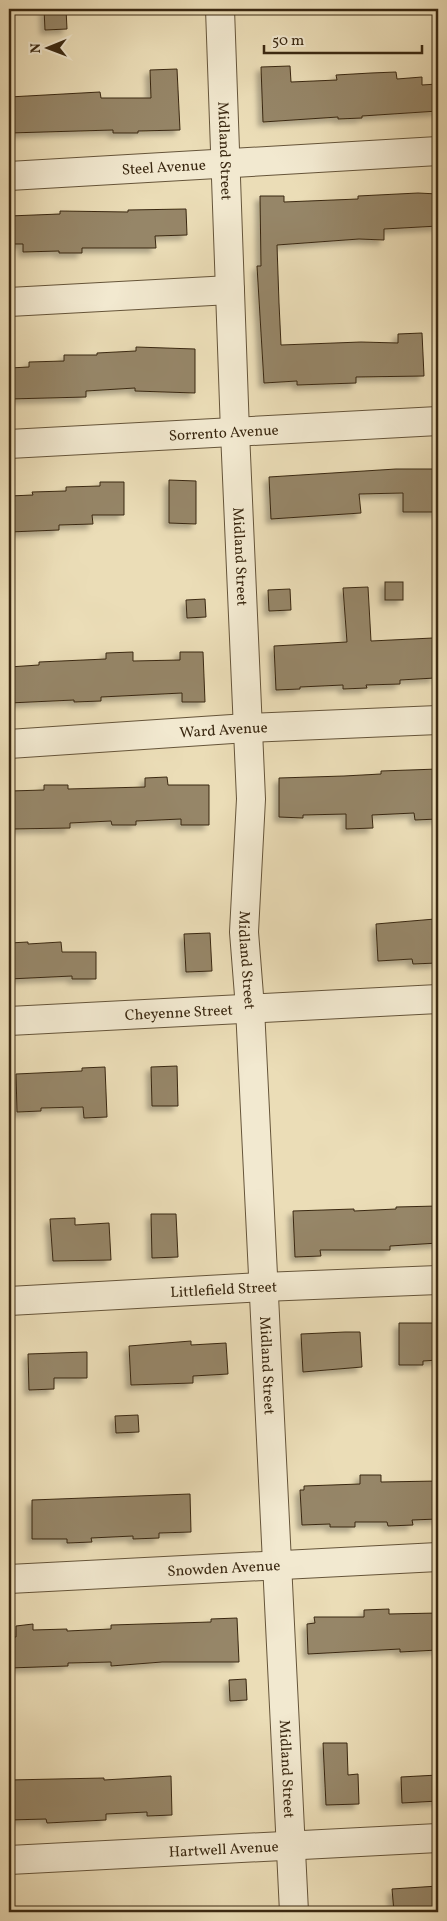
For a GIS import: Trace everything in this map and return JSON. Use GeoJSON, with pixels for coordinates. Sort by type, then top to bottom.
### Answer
{"type":"FeatureCollection","features":[{"type":"Feature","properties":{"kind":"street","name":"Midland Street"},"geometry":{"type":"LineString","coordinates":[[220,9],[235,432],[251,799],[244,932],[250,1008],[294,1912]]}},
{"type":"Feature","properties":{"kind":"street","name":"Steel Avenue"},"geometry":{"type":"LineString","coordinates":[[9,176],[438,151]]}},
{"type":"Feature","properties":{"kind":"street"},"geometry":{"type":"LineString","coordinates":[[9,302],[230,290]]}},
{"type":"Feature","properties":{"kind":"street","name":"Sorrento Avenue"},"geometry":{"type":"LineString","coordinates":[[9,444],[438,421]]}},
{"type":"Feature","properties":{"kind":"street","name":"Ward Avenue"},"geometry":{"type":"LineString","coordinates":[[9,744],[247,728],[438,720]]}},
{"type":"Feature","properties":{"kind":"street","name":"Cheyenne Street"},"geometry":{"type":"LineString","coordinates":[[9,1020],[438,999]]}},
{"type":"Feature","properties":{"kind":"street","name":"Littlefield Street"},"geometry":{"type":"LineString","coordinates":[[9,1301],[263,1287],[438,1280]]}},
{"type":"Feature","properties":{"kind":"street","name":"Snowden Avenue"},"geometry":{"type":"LineString","coordinates":[[9,1579],[438,1557]]}},
{"type":"Feature","properties":{"kind":"street","name":"Hartwell Avenue"},"geometry":{"type":"LineString","coordinates":[[9,1860],[438,1838]]}},
{"type":"Feature","properties":{"kind":"building"},"geometry":{"type":"Polygon","coordinates":[[[44,9],[66,9],[67,29],[45,30],[44,9]]]}},
{"type":"Feature","properties":{"kind":"building"},"geometry":{"type":"Polygon","coordinates":[[[290,66],[291,82],[337,80],[336,75],[396,72],[397,79],[422,77],[422,85],[437,84],[438,111],[362,116],[362,118],[338,119],[338,117],[263,122],[261,67],[290,66]]]}},
{"type":"Feature","properties":{"kind":"building"},"geometry":{"type":"Polygon","coordinates":[[[177,69],[180,130],[138,131],[138,133],[113,133],[113,130],[9,133],[9,97],[100,92],[101,98],[151,98],[150,70],[177,69]]]}},
{"type":"Feature","properties":{"kind":"building"},"geometry":{"type":"Polygon","coordinates":[[[438,194],[438,226],[384,229],[384,240],[359,239],[277,245],[281,345],[361,342],[398,343],[398,334],[422,333],[424,376],[356,377],[356,383],[297,385],[297,381],[264,383],[257,266],[261,266],[260,196],[284,196],[284,202],[358,199],[358,196],[438,194]]]}},
{"type":"Feature","properties":{"kind":"building"},"geometry":{"type":"Polygon","coordinates":[[[186,209],[187,235],[155,236],[156,248],[82,248],[82,253],[59,253],[59,251],[23,252],[23,244],[9,244],[9,216],[60,214],[60,211],[128,212],[128,210],[186,209]]]}},
{"type":"Feature","properties":{"kind":"building"},"geometry":{"type":"Polygon","coordinates":[[[136,347],[195,349],[195,393],[135,391],[135,388],[86,391],[86,397],[9,399],[9,368],[29,367],[29,362],[64,361],[64,355],[97,355],[97,353],[136,351],[136,347]]]}},
{"type":"Feature","properties":{"kind":"building"},"geometry":{"type":"Polygon","coordinates":[[[396,469],[438,469],[438,512],[403,512],[403,493],[359,494],[361,513],[271,519],[269,477],[396,469]]]}},
{"type":"Feature","properties":{"kind":"building"},"geometry":{"type":"Polygon","coordinates":[[[169,480],[196,481],[196,524],[169,523],[169,480]]]}},
{"type":"Feature","properties":{"kind":"building"},"geometry":{"type":"Polygon","coordinates":[[[100,482],[124,482],[124,515],[92,515],[93,524],[59,525],[59,530],[9,532],[9,496],[33,495],[32,492],[66,491],[66,487],[100,486],[100,482]]]}},
{"type":"Feature","properties":{"kind":"building"},"geometry":{"type":"Polygon","coordinates":[[[385,582],[403,582],[403,600],[385,600],[385,582]]]}},
{"type":"Feature","properties":{"kind":"building"},"geometry":{"type":"Polygon","coordinates":[[[368,587],[371,641],[433,638],[435,678],[400,680],[400,684],[366,685],[367,688],[343,689],[343,685],[276,690],[274,646],[347,642],[343,588],[368,587]]]}},
{"type":"Feature","properties":{"kind":"building"},"geometry":{"type":"Polygon","coordinates":[[[290,589],[291,610],[269,611],[268,590],[290,589]]]}},
{"type":"Feature","properties":{"kind":"building"},"geometry":{"type":"Polygon","coordinates":[[[205,599],[206,617],[187,618],[186,600],[205,599]]]}},
{"type":"Feature","properties":{"kind":"building"},"geometry":{"type":"Polygon","coordinates":[[[133,652],[133,661],[180,660],[180,652],[203,652],[205,702],[182,702],[182,693],[101,697],[101,701],[74,702],[74,700],[9,703],[9,667],[39,665],[39,662],[106,659],[106,653],[133,652]]]}},
{"type":"Feature","properties":{"kind":"building"},"geometry":{"type":"Polygon","coordinates":[[[438,769],[438,819],[415,820],[414,813],[372,815],[373,828],[346,829],[346,814],[303,815],[303,818],[279,817],[279,778],[381,774],[381,771],[438,769]]]}},
{"type":"Feature","properties":{"kind":"building"},"geometry":{"type":"Polygon","coordinates":[[[167,777],[168,785],[209,785],[209,825],[181,825],[181,819],[136,821],[136,825],[112,825],[111,821],[70,823],[70,828],[11,829],[10,791],[44,790],[44,785],[68,785],[68,789],[145,787],[145,778],[167,777]]]}},
{"type":"Feature","properties":{"kind":"building"},"geometry":{"type":"Polygon","coordinates":[[[435,919],[437,963],[413,964],[412,959],[378,961],[376,924],[435,919]]]}},
{"type":"Feature","properties":{"kind":"building"},"geometry":{"type":"Polygon","coordinates":[[[210,933],[212,971],[186,972],[184,934],[210,933]]]}},
{"type":"Feature","properties":{"kind":"building"},"geometry":{"type":"Polygon","coordinates":[[[28,942],[28,944],[61,942],[62,952],[96,952],[96,979],[72,979],[72,976],[9,979],[9,943],[28,942]]]}},
{"type":"Feature","properties":{"kind":"building"},"geometry":{"type":"Polygon","coordinates":[[[177,1066],[178,1106],[152,1106],[151,1067],[177,1066]]]}},
{"type":"Feature","properties":{"kind":"building"},"geometry":{"type":"Polygon","coordinates":[[[105,1067],[107,1117],[84,1118],[83,1107],[41,1108],[41,1111],[17,1112],[16,1074],[82,1071],[82,1068],[105,1067]]]}},
{"type":"Feature","properties":{"kind":"building"},"geometry":{"type":"Polygon","coordinates":[[[438,1206],[438,1243],[390,1246],[390,1250],[320,1250],[321,1256],[295,1257],[293,1211],[354,1209],[354,1211],[438,1206]]]}},
{"type":"Feature","properties":{"kind":"building"},"geometry":{"type":"Polygon","coordinates":[[[151,1214],[176,1214],[178,1257],[152,1258],[151,1214]]]}},
{"type":"Feature","properties":{"kind":"building"},"geometry":{"type":"Polygon","coordinates":[[[75,1218],[75,1225],[109,1223],[111,1260],[53,1261],[50,1219],[75,1218]]]}},
{"type":"Feature","properties":{"kind":"building"},"geometry":{"type":"Polygon","coordinates":[[[399,1323],[438,1323],[438,1360],[423,1361],[423,1365],[399,1365],[399,1323]]]}},
{"type":"Feature","properties":{"kind":"building"},"geometry":{"type":"Polygon","coordinates":[[[360,1332],[362,1367],[303,1372],[301,1334],[360,1332]]]}},
{"type":"Feature","properties":{"kind":"building"},"geometry":{"type":"Polygon","coordinates":[[[191,1341],[191,1345],[226,1343],[228,1374],[193,1376],[193,1383],[131,1385],[129,1346],[191,1341]]]}},
{"type":"Feature","properties":{"kind":"building"},"geometry":{"type":"Polygon","coordinates":[[[87,1352],[87,1378],[54,1378],[54,1389],[29,1390],[28,1354],[87,1352]]]}},
{"type":"Feature","properties":{"kind":"building"},"geometry":{"type":"Polygon","coordinates":[[[138,1415],[139,1432],[116,1433],[115,1416],[138,1415]]]}},
{"type":"Feature","properties":{"kind":"building"},"geometry":{"type":"Polygon","coordinates":[[[360,1475],[381,1475],[381,1482],[438,1481],[438,1519],[412,1520],[413,1525],[388,1526],[387,1522],[355,1522],[355,1527],[330,1527],[330,1524],[302,1525],[300,1490],[304,1490],[304,1486],[360,1484],[360,1475]]]}},
{"type":"Feature","properties":{"kind":"building"},"geometry":{"type":"Polygon","coordinates":[[[190,1494],[191,1532],[159,1533],[159,1538],[133,1539],[133,1536],[91,1538],[92,1542],[67,1543],[67,1539],[32,1539],[32,1500],[190,1494]]]}},
{"type":"Feature","properties":{"kind":"building"},"geometry":{"type":"Polygon","coordinates":[[[389,1609],[389,1614],[438,1613],[438,1650],[400,1652],[400,1649],[308,1654],[307,1624],[315,1623],[314,1617],[364,1617],[364,1610],[389,1609]]]}},
{"type":"Feature","properties":{"kind":"building"},"geometry":{"type":"Polygon","coordinates":[[[237,1618],[239,1662],[162,1662],[111,1666],[111,1662],[68,1663],[68,1666],[9,1668],[9,1637],[16,1637],[16,1626],[33,1624],[33,1630],[67,1629],[67,1631],[111,1629],[111,1625],[211,1622],[211,1619],[237,1618]]]}},
{"type":"Feature","properties":{"kind":"building"},"geometry":{"type":"Polygon","coordinates":[[[246,1679],[247,1700],[230,1701],[229,1680],[246,1679]]]}},
{"type":"Feature","properties":{"kind":"building"},"geometry":{"type":"Polygon","coordinates":[[[323,1743],[347,1743],[348,1775],[358,1774],[359,1804],[326,1805],[323,1743]]]}},
{"type":"Feature","properties":{"kind":"building"},"geometry":{"type":"Polygon","coordinates":[[[438,1775],[438,1801],[402,1803],[401,1777],[438,1775]]]}},
{"type":"Feature","properties":{"kind":"building"},"geometry":{"type":"Polygon","coordinates":[[[171,1776],[172,1815],[147,1816],[147,1812],[106,1814],[106,1820],[47,1823],[46,1819],[9,1820],[9,1780],[104,1778],[104,1780],[171,1776]]]}},
{"type":"Feature","properties":{"kind":"building"},"geometry":{"type":"Polygon","coordinates":[[[438,1886],[438,1912],[394,1912],[392,1889],[438,1886]]]}}]}
